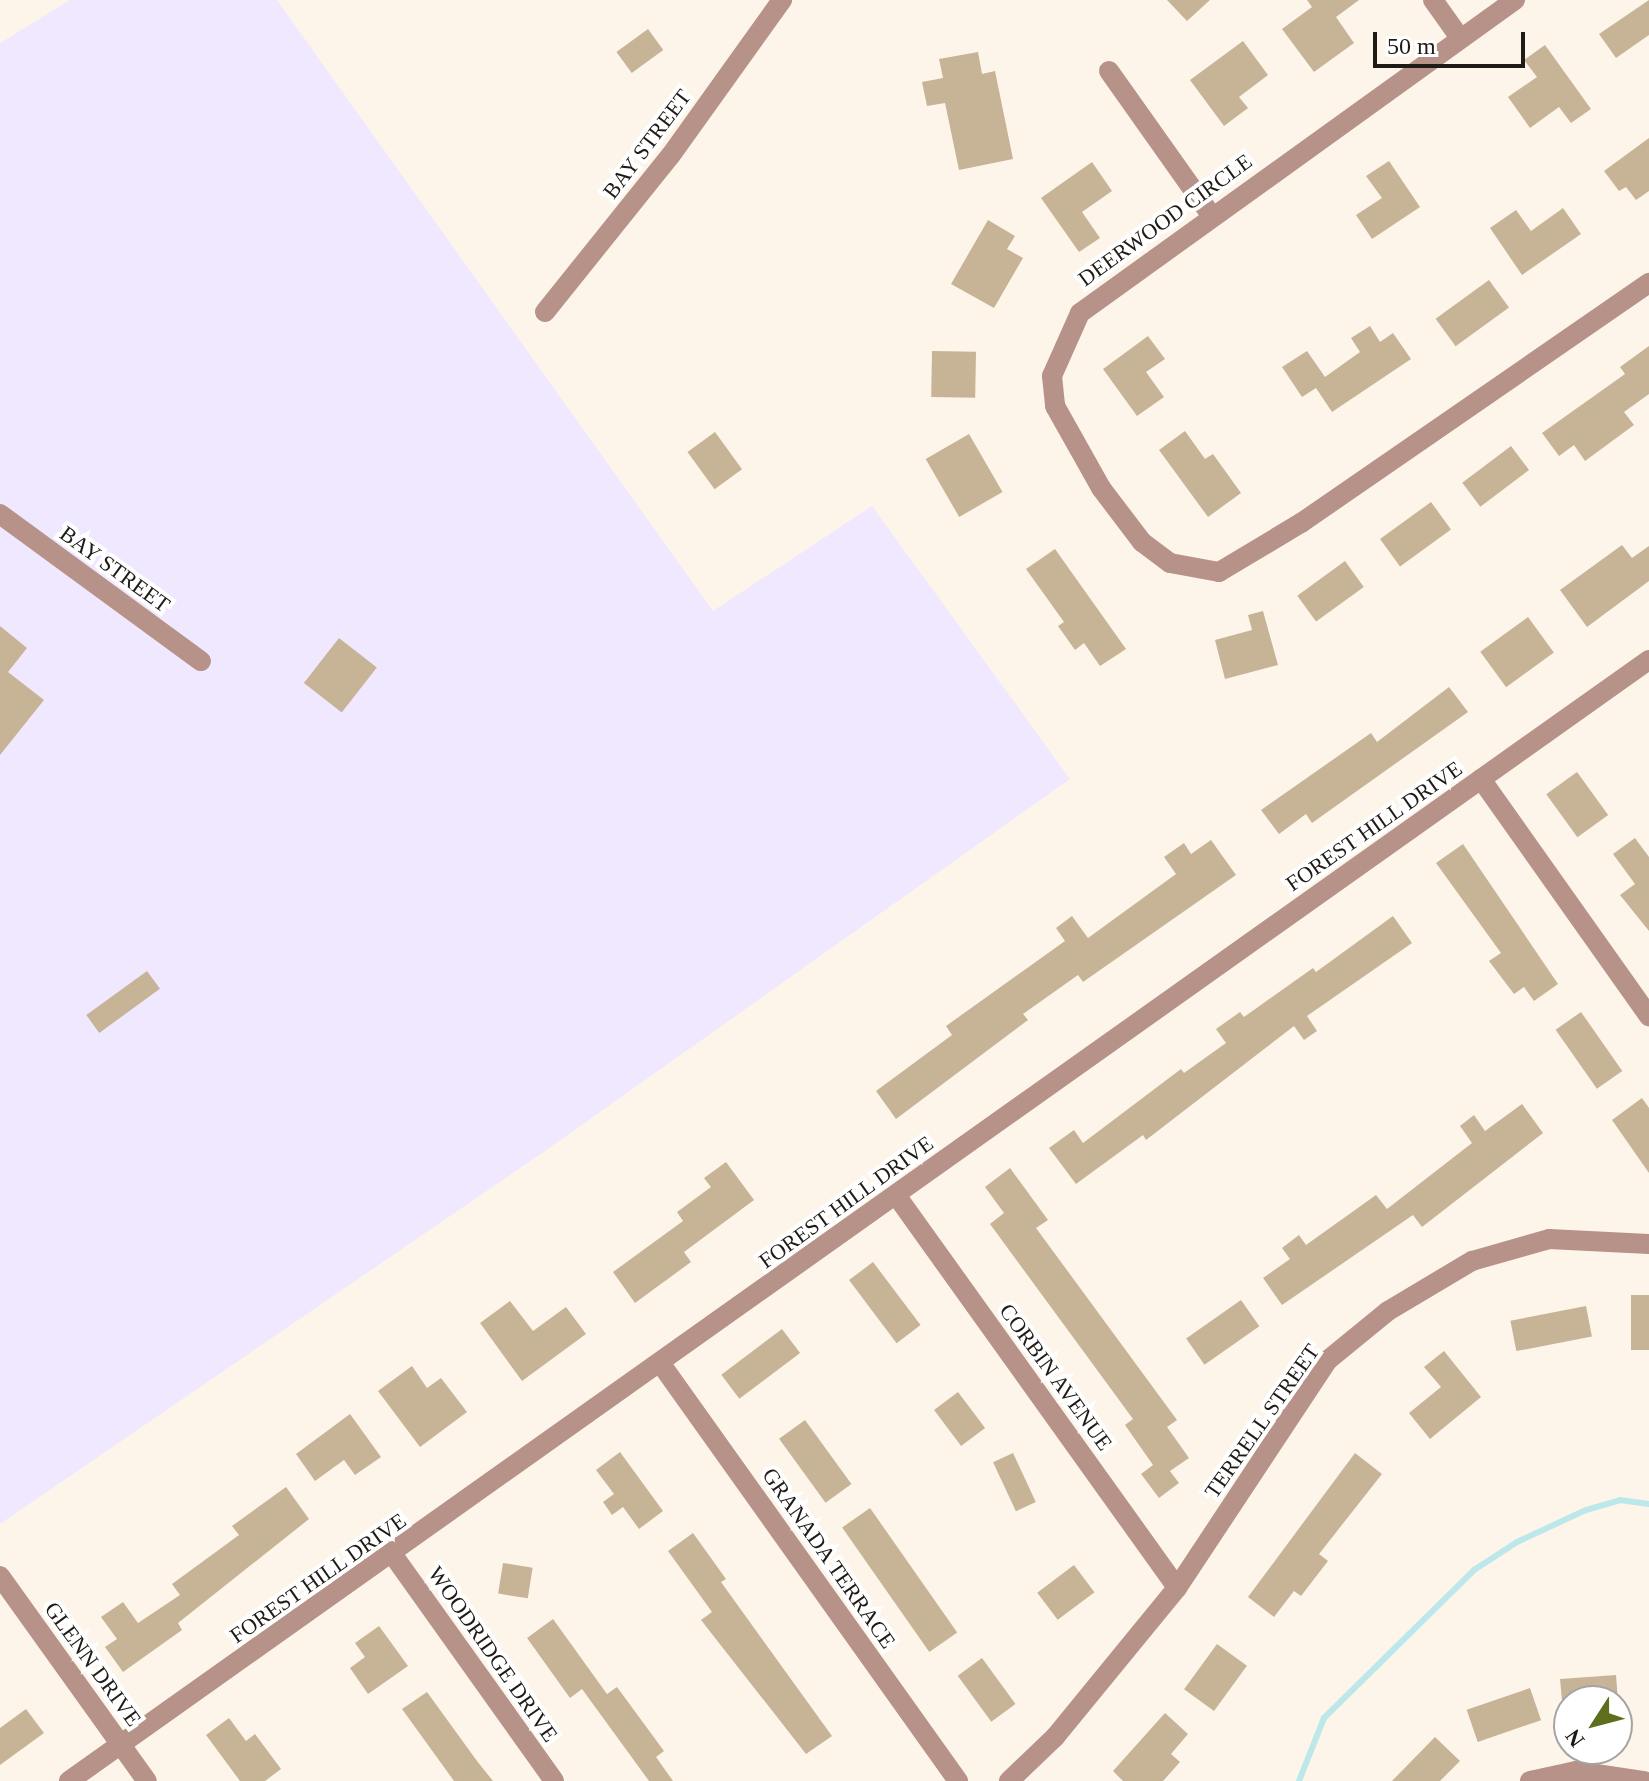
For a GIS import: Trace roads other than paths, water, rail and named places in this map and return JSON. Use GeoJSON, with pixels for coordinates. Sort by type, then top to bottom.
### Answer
{"type":"FeatureCollection","features":[{"type":"Feature","properties":{"kind":"street","name":"BAY STREET"},"geometry":{"type":"LineString","coordinates":[[545,312],[671,155],[782,0]]}},
{"type":"Feature","properties":{"kind":"street"},"geometry":{"type":"LineString","coordinates":[[1433,0],[1460,38]]}},
{"type":"Feature","properties":{"kind":"street","name":"DEERWOOD CIRCLE"},"geometry":{"type":"LineString","coordinates":[[1515,0],[1211,215],[1080,313],[1052,376],[1055,406],[1101,488],[1142,542],[1170,563],[1219,572],[1249,558],[1649,283]]}},
{"type":"Feature","properties":{"kind":"street"},"geometry":{"type":"LineString","coordinates":[[1109,71],[1211,215]]}},
{"type":"Feature","properties":{"kind":"street","name":"BAY STREET"},"geometry":{"type":"LineString","coordinates":[[0,514],[201,661]]}},
{"type":"Feature","properties":{"kind":"street","name":"FOREST HILL DRIVE"},"geometry":{"type":"LineString","coordinates":[[69,1781],[393,1555],[1649,660]]}},
{"type":"Feature","properties":{"kind":"street"},"geometry":{"type":"LineString","coordinates":[[1481,779],[1649,1016]]}},
{"type":"Feature","properties":{"kind":"street","name":"CORBIN AVENUE"},"geometry":{"type":"LineString","coordinates":[[896,1195],[1177,1588]]}},
{"type":"Feature","properties":{"kind":"street","name":"TERRELL STREET"},"geometry":{"type":"LineString","coordinates":[[1009,1781],[1055,1737],[1177,1588],[1328,1360],[1388,1311],[1472,1261],[1549,1239],[1649,1244]]}},
{"type":"Feature","properties":{"kind":"street","name":"GRANADA TERRACE"},"geometry":{"type":"LineString","coordinates":[[661,1364],[958,1781]]}},
{"type":"Feature","properties":{"kind":"street","name":"WOODRIDGE DRIVE"},"geometry":{"type":"LineString","coordinates":[[393,1555],[554,1781]]}},
{"type":"Feature","properties":{"kind":"street","name":"GLENN DRIVE"},"geometry":{"type":"LineString","coordinates":[[0,1576],[147,1781]]}},
{"type":"Feature","properties":{"kind":"street"},"geometry":{"type":"LineString","coordinates":[[1530,1781],[1576,1771],[1644,1781]]}},
{"type":"Feature","properties":{"kind":"waterway"},"geometry":{"type":"LineString","coordinates":[[1299,1781],[1324,1718],[1474,1570],[1517,1542],[1586,1510],[1620,1500],[1649,1504]]}}]}
